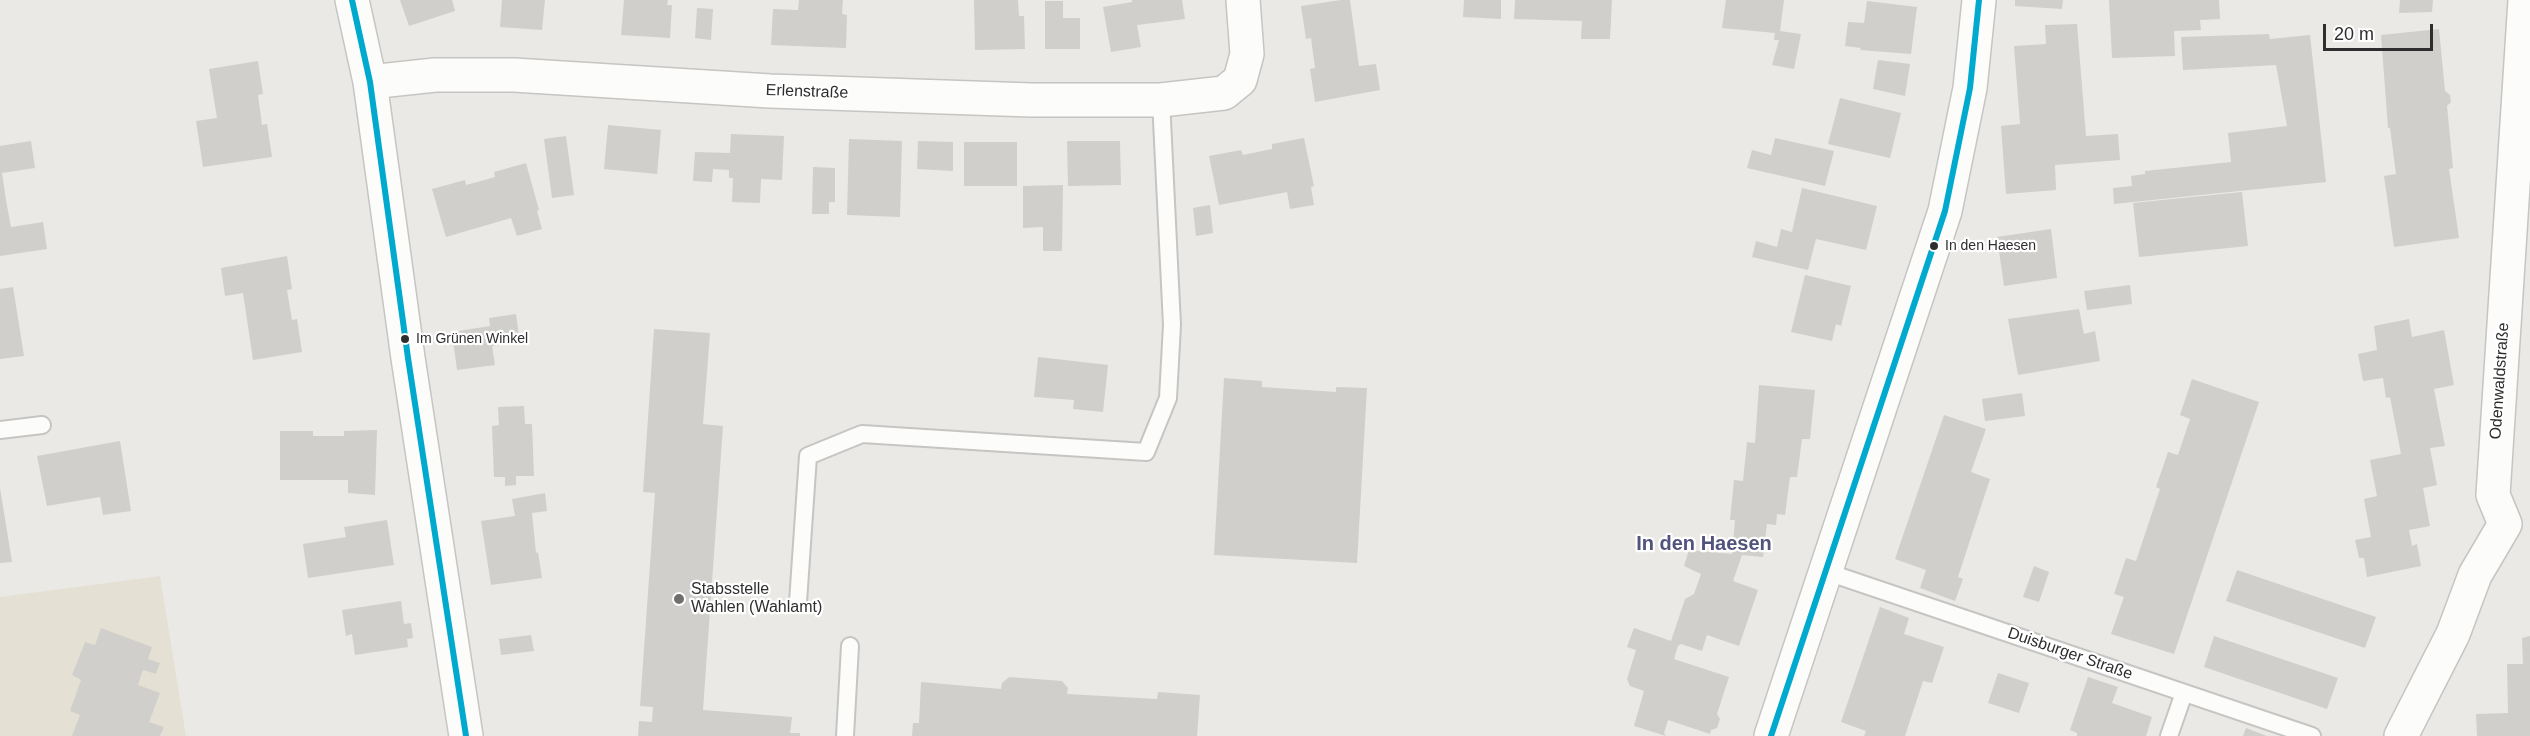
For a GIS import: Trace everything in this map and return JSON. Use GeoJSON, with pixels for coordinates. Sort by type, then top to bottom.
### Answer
{"type":"FeatureCollection","features":[{"type":"Feature","properties":{"kind":"street"},"geometry":{"type":"LineString","coordinates":[[352,0],[370,82],[408,358],[466,736]]}},
{"type":"Feature","properties":{"kind":"street","name":"Erlenstraße"},"geometry":{"type":"LineString","coordinates":[[370,82],[435,75],[514,75],[770,91],[1031,100],[1161,100],[1224,93],[1240,80],[1246,54],[1243,0]]}},
{"type":"Feature","properties":{"kind":"street"},"geometry":{"type":"LineString","coordinates":[[1771,736],[1945,211],[1970,88],[1979,0]]}},
{"type":"Feature","properties":{"kind":"street","name":"Odenwaldstraße"},"geometry":{"type":"LineString","coordinates":[[2401,736],[2453,634],[2475,575],[2517,522],[2493,495],[2525,0]]}},
{"type":"Feature","properties":{"kind":"lane"},"geometry":{"type":"LineString","coordinates":[[798,602],[808,456],[862,434],[1146,452],[1168,398],[1172,325],[1161,100]]}},
{"type":"Feature","properties":{"kind":"lane"},"geometry":{"type":"LineString","coordinates":[[0,430],[42,425]]}},
{"type":"Feature","properties":{"kind":"lane","name":"Duisburger Straße"},"geometry":{"type":"LineString","coordinates":[[1827,572],[2312,736]]}},
{"type":"Feature","properties":{"kind":"lane"},"geometry":{"type":"LineString","coordinates":[[845,736],[850,646]]}},
{"type":"Feature","properties":{"kind":"lane"},"geometry":{"type":"LineString","coordinates":[[2169,736],[2184,693]]}},
{"type":"Feature","properties":{"kind":"shaded area"},"geometry":{"type":"Polygon","coordinates":[[[160,576],[186,736],[0,736],[0,597],[160,576]]]}},
{"type":"Feature","properties":{"kind":"building"},"geometry":{"type":"Polygon","coordinates":[[[400,0],[452,0],[455,11],[409,26],[400,0]]]}},
{"type":"Feature","properties":{"kind":"building"},"geometry":{"type":"Polygon","coordinates":[[[502,0],[545,0],[542,30],[500,27],[502,0]]]}},
{"type":"Feature","properties":{"kind":"building"},"geometry":{"type":"Polygon","coordinates":[[[624,0],[668,0],[667,5],[672,5],[670,38],[621,35],[624,0]]]}},
{"type":"Feature","properties":{"kind":"building"},"geometry":{"type":"Polygon","coordinates":[[[799,0],[843,0],[842,14],[847,15],[846,48],[771,45],[773,9],[798,10],[799,0]]]}},
{"type":"Feature","properties":{"kind":"building"},"geometry":{"type":"Polygon","coordinates":[[[974,0],[1018,0],[1019,16],[1024,16],[1025,49],[975,50],[974,0]]]}},
{"type":"Feature","properties":{"kind":"building"},"geometry":{"type":"Polygon","coordinates":[[[1132,0],[1182,0],[1185,19],[1137,25],[1141,47],[1111,52],[1103,7],[1132,2],[1132,0]]]}},
{"type":"Feature","properties":{"kind":"building"},"geometry":{"type":"Polygon","coordinates":[[[1350,0],[1359,66],[1376,64],[1380,90],[1315,102],[1310,69],[1315,68],[1311,38],[1306,39],[1301,6],[1350,0]]]}},
{"type":"Feature","properties":{"kind":"building"},"geometry":{"type":"Polygon","coordinates":[[[1464,0],[1501,0],[1501,19],[1463,17],[1464,0]]]}},
{"type":"Feature","properties":{"kind":"building"},"geometry":{"type":"Polygon","coordinates":[[[1515,0],[1612,0],[1610,39],[1581,39],[1582,21],[1514,19],[1515,0]]]}},
{"type":"Feature","properties":{"kind":"building"},"geometry":{"type":"Polygon","coordinates":[[[1726,0],[1784,0],[1780,31],[1801,34],[1794,69],[1772,65],[1779,40],[1774,40],[1775,33],[1722,28],[1726,0]]]}},
{"type":"Feature","properties":{"kind":"building"},"geometry":{"type":"Polygon","coordinates":[[[2015,0],[2063,0],[2062,9],[2015,6],[2015,0]]]}},
{"type":"Feature","properties":{"kind":"building"},"geometry":{"type":"Polygon","coordinates":[[[2109,0],[2219,0],[2220,19],[2200,20],[2201,30],[2174,31],[2175,56],[2112,58],[2109,0]]]}},
{"type":"Feature","properties":{"kind":"building"},"geometry":{"type":"Polygon","coordinates":[[[2400,0],[2433,0],[2432,12],[2399,13],[2400,0]]]}},
{"type":"Feature","properties":{"kind":"building"},"geometry":{"type":"Polygon","coordinates":[[[1045,1],[1063,1],[1063,18],[1080,18],[1080,49],[1045,49],[1045,1]]]}},
{"type":"Feature","properties":{"kind":"building"},"geometry":{"type":"Polygon","coordinates":[[[1867,1],[1917,7],[1911,54],[1860,50],[1861,48],[1845,46],[1848,22],[1864,23],[1867,1]]]}},
{"type":"Feature","properties":{"kind":"building"},"geometry":{"type":"Polygon","coordinates":[[[697,8],[713,9],[711,40],[695,38],[697,8]]]}},
{"type":"Feature","properties":{"kind":"building"},"geometry":{"type":"Polygon","coordinates":[[[2077,24],[2086,136],[2118,134],[2120,160],[2055,165],[2056,190],[2006,194],[2001,126],[2020,124],[2014,46],[2046,44],[2045,25],[2077,24]]]}},
{"type":"Feature","properties":{"kind":"building"},"geometry":{"type":"Polygon","coordinates":[[[2439,29],[2445,91],[2450,95],[2451,102],[2447,106],[2453,168],[2449,169],[2459,238],[2394,247],[2384,176],[2396,174],[2390,128],[2388,128],[2381,35],[2439,29]]]}},
{"type":"Feature","properties":{"kind":"building"},"geometry":{"type":"Polygon","coordinates":[[[2269,34],[2270,39],[2310,35],[2326,182],[2114,204],[2113,188],[2132,186],[2131,176],[2145,174],[2145,171],[2231,162],[2228,133],[2287,126],[2276,65],[2183,70],[2181,37],[2269,34]]]}},
{"type":"Feature","properties":{"kind":"building"},"geometry":{"type":"Polygon","coordinates":[[[1878,60],[1910,64],[1905,96],[1873,89],[1878,60]]]}},
{"type":"Feature","properties":{"kind":"building"},"geometry":{"type":"Polygon","coordinates":[[[258,61],[263,94],[258,95],[262,125],[267,124],[272,157],[203,167],[196,121],[217,118],[209,69],[258,61]]]}},
{"type":"Feature","properties":{"kind":"building"},"geometry":{"type":"Polygon","coordinates":[[[1840,98],[1901,113],[1890,158],[1828,144],[1840,98]]]}},
{"type":"Feature","properties":{"kind":"building"},"geometry":{"type":"Polygon","coordinates":[[[608,125],[661,130],[657,174],[604,169],[608,125]]]}},
{"type":"Feature","properties":{"kind":"building"},"geometry":{"type":"Polygon","coordinates":[[[731,134],[784,136],[782,180],[761,179],[760,203],[732,202],[733,178],[729,178],[729,170],[713,169],[712,182],[693,181],[695,152],[730,153],[731,134]]]}},
{"type":"Feature","properties":{"kind":"building"},"geometry":{"type":"Polygon","coordinates":[[[566,136],[574,195],[552,198],[544,139],[566,136]]]}},
{"type":"Feature","properties":{"kind":"building"},"geometry":{"type":"Polygon","coordinates":[[[1304,138],[1314,186],[1311,187],[1314,205],[1290,209],[1287,192],[1219,205],[1209,156],[1241,150],[1243,155],[1272,149],[1272,144],[1304,138]]]}},
{"type":"Feature","properties":{"kind":"building"},"geometry":{"type":"Polygon","coordinates":[[[1775,138],[1834,151],[1825,186],[1747,168],[1752,150],[1771,155],[1775,138]]]}},
{"type":"Feature","properties":{"kind":"building"},"geometry":{"type":"Polygon","coordinates":[[[849,139],[902,141],[900,217],[847,215],[849,139]]]}},
{"type":"Feature","properties":{"kind":"building"},"geometry":{"type":"Polygon","coordinates":[[[31,141],[35,168],[2,173],[6,200],[11,227],[43,222],[47,249],[0,256],[0,146],[31,141]]]}},
{"type":"Feature","properties":{"kind":"building"},"geometry":{"type":"Polygon","coordinates":[[[918,141],[953,142],[953,171],[917,169],[918,141]]]}},
{"type":"Feature","properties":{"kind":"building"},"geometry":{"type":"Polygon","coordinates":[[[1067,141],[1120,141],[1121,185],[1068,186],[1067,141]]]}},
{"type":"Feature","properties":{"kind":"building"},"geometry":{"type":"Polygon","coordinates":[[[964,142],[1017,142],[1017,186],[964,186],[964,142]]]}},
{"type":"Feature","properties":{"kind":"building"},"geometry":{"type":"Polygon","coordinates":[[[526,163],[542,229],[517,236],[511,218],[446,237],[432,189],[465,180],[466,185],[481,181],[495,177],[494,172],[526,163]]]}},
{"type":"Feature","properties":{"kind":"building"},"geometry":{"type":"Polygon","coordinates":[[[813,167],[835,168],[835,202],[829,202],[829,214],[812,214],[813,167]]]}},
{"type":"Feature","properties":{"kind":"building"},"geometry":{"type":"Polygon","coordinates":[[[1063,185],[1062,251],[1043,251],[1043,227],[1023,228],[1023,186],[1063,185]]]}},
{"type":"Feature","properties":{"kind":"building"},"geometry":{"type":"Polygon","coordinates":[[[1802,188],[1877,206],[1866,250],[1816,239],[1808,270],[1752,257],[1756,241],[1777,247],[1781,229],[1792,232],[1802,188]]]}},
{"type":"Feature","properties":{"kind":"building"},"geometry":{"type":"Polygon","coordinates":[[[2242,192],[2248,246],[2139,257],[2133,203],[2242,192]]]}},
{"type":"Feature","properties":{"kind":"building"},"geometry":{"type":"Polygon","coordinates":[[[1210,205],[1213,233],[1196,236],[1193,208],[1210,205]]]}},
{"type":"Feature","properties":{"kind":"building"},"geometry":{"type":"Polygon","coordinates":[[[2051,229],[2057,278],[2004,286],[1997,237],[2051,229]]]}},
{"type":"Feature","properties":{"kind":"building"},"geometry":{"type":"Polygon","coordinates":[[[287,256],[292,289],[287,290],[292,320],[297,319],[302,352],[253,360],[243,293],[225,296],[221,268],[287,256]]]}},
{"type":"Feature","properties":{"kind":"building"},"geometry":{"type":"Polygon","coordinates":[[[1805,275],[1851,286],[1841,326],[1836,324],[1832,341],[1791,332],[1805,275]]]}},
{"type":"Feature","properties":{"kind":"building"},"geometry":{"type":"Polygon","coordinates":[[[2130,285],[2132,304],[2087,310],[2084,291],[2130,285]]]}},
{"type":"Feature","properties":{"kind":"building"},"geometry":{"type":"Polygon","coordinates":[[[13,287],[24,356],[0,359],[0,289],[13,287]]]}},
{"type":"Feature","properties":{"kind":"building"},"geometry":{"type":"Polygon","coordinates":[[[2079,309],[2084,334],[2095,331],[2100,361],[2018,375],[2008,319],[2079,309]]]}},
{"type":"Feature","properties":{"kind":"building"},"geometry":{"type":"Polygon","coordinates":[[[516,314],[520,342],[492,346],[495,365],[457,370],[452,332],[490,326],[489,318],[516,314]]]}},
{"type":"Feature","properties":{"kind":"building"},"geometry":{"type":"Polygon","coordinates":[[[2409,319],[2412,337],[2444,330],[2454,385],[2434,389],[2445,446],[2430,448],[2437,485],[2423,488],[2430,526],[2409,530],[2412,546],[2417,544],[2421,566],[2367,577],[2364,558],[2359,558],[2355,540],[2371,537],[2364,499],[2377,496],[2370,460],[2401,454],[2390,397],[2386,398],[2383,378],[2363,381],[2358,354],[2377,350],[2374,326],[2409,319]]]}},
{"type":"Feature","properties":{"kind":"building","name":"Stabsstelle Wahlen (Wahlamt)"},"geometry":{"type":"Polygon","coordinates":[[[654,329],[710,333],[703,424],[723,426],[703,710],[792,717],[790,733],[800,733],[800,736],[638,736],[639,721],[652,722],[653,707],[640,706],[655,493],[643,492],[654,329]]]}},
{"type":"Feature","properties":{"kind":"building"},"geometry":{"type":"Polygon","coordinates":[[[1038,357],[1108,365],[1103,412],[1073,409],[1074,400],[1034,397],[1038,357]]]}},
{"type":"Feature","properties":{"kind":"building"},"geometry":{"type":"Polygon","coordinates":[[[1224,378],[1262,381],[1262,387],[1336,392],[1336,387],[1367,388],[1357,563],[1214,555],[1224,378]]]}},
{"type":"Feature","properties":{"kind":"building"},"geometry":{"type":"Polygon","coordinates":[[[2192,379],[2259,402],[2174,654],[2111,634],[2124,597],[2114,594],[2126,558],[2136,561],[2160,489],[2156,487],[2168,452],[2178,455],[2190,419],[2180,415],[2192,379]]]}},
{"type":"Feature","properties":{"kind":"building"},"geometry":{"type":"Polygon","coordinates":[[[1759,385],[1815,390],[1810,439],[1802,439],[1797,477],[1790,477],[1785,515],[1777,514],[1776,525],[1767,524],[1763,557],[1742,555],[1733,581],[1758,590],[1739,646],[1707,635],[1702,651],[1681,644],[1678,646],[1674,659],[1729,677],[1717,714],[1720,719],[1717,728],[1711,730],[1710,734],[1668,720],[1664,733],[1666,736],[1634,726],[1644,691],[1630,686],[1627,679],[1636,650],[1627,647],[1634,628],[1671,641],[1685,599],[1694,594],[1701,574],[1684,566],[1689,550],[1732,554],[1735,520],[1730,520],[1734,480],[1743,481],[1747,442],[1755,443],[1759,385]]]}},
{"type":"Feature","properties":{"kind":"building"},"geometry":{"type":"Polygon","coordinates":[[[2022,393],[2025,416],[1985,421],[1982,399],[2022,393]]]}},
{"type":"Feature","properties":{"kind":"building"},"geometry":{"type":"Polygon","coordinates":[[[524,406],[525,424],[532,424],[534,476],[516,476],[516,485],[505,486],[505,477],[494,477],[492,426],[499,425],[498,407],[524,406]]]}},
{"type":"Feature","properties":{"kind":"building"},"geometry":{"type":"Polygon","coordinates":[[[1944,415],[1986,429],[1971,472],[1990,479],[1958,577],[1963,579],[1955,601],[1920,588],[1926,570],[1895,559],[1944,415]]]}},
{"type":"Feature","properties":{"kind":"building"},"geometry":{"type":"Polygon","coordinates":[[[377,430],[375,495],[348,493],[348,480],[280,480],[280,431],[313,431],[313,436],[344,436],[344,431],[377,430]]]}},
{"type":"Feature","properties":{"kind":"building"},"geometry":{"type":"Polygon","coordinates":[[[120,441],[131,511],[103,515],[100,497],[47,506],[37,456],[120,441]]]}},
{"type":"Feature","properties":{"kind":"building"},"geometry":{"type":"Polygon","coordinates":[[[0,488],[12,562],[0,563],[0,488]]]}},
{"type":"Feature","properties":{"kind":"building"},"geometry":{"type":"Polygon","coordinates":[[[545,493],[547,511],[532,513],[536,553],[538,552],[542,578],[491,585],[481,521],[515,516],[512,499],[545,493]]]}},
{"type":"Feature","properties":{"kind":"building"},"geometry":{"type":"Polygon","coordinates":[[[387,520],[394,565],[308,578],[303,544],[346,537],[344,527],[387,520]]]}},
{"type":"Feature","properties":{"kind":"building"},"geometry":{"type":"Polygon","coordinates":[[[2034,566],[2049,572],[2039,602],[2023,597],[2034,566]]]}},
{"type":"Feature","properties":{"kind":"building"},"geometry":{"type":"Polygon","coordinates":[[[2237,570],[2376,617],[2365,648],[2226,601],[2237,570]]]}},
{"type":"Feature","properties":{"kind":"building"},"geometry":{"type":"Polygon","coordinates":[[[401,601],[404,624],[411,623],[413,638],[407,639],[408,647],[355,655],[352,634],[346,636],[342,610],[401,601]]]}},
{"type":"Feature","properties":{"kind":"building"},"geometry":{"type":"Polygon","coordinates":[[[1880,607],[1909,618],[1904,634],[1944,647],[1932,683],[1923,681],[1905,736],[1864,736],[1866,731],[1841,722],[1880,607]]]}},
{"type":"Feature","properties":{"kind":"building"},"geometry":{"type":"Polygon","coordinates":[[[101,628],[152,647],[148,659],[160,663],[156,674],[143,670],[138,685],[160,693],[149,722],[164,727],[160,736],[72,736],[80,715],[70,711],[81,680],[72,675],[85,642],[95,645],[101,628]]]}},
{"type":"Feature","properties":{"kind":"building"},"geometry":{"type":"Polygon","coordinates":[[[531,635],[534,651],[501,655],[499,639],[531,635]]]}},
{"type":"Feature","properties":{"kind":"building"},"geometry":{"type":"Polygon","coordinates":[[[2214,636],[2338,678],[2327,709],[2204,667],[2214,636]]]}},
{"type":"Feature","properties":{"kind":"building"},"geometry":{"type":"Polygon","coordinates":[[[2530,636],[2530,736],[2477,736],[2476,714],[2508,713],[2507,664],[2523,664],[2522,638],[2530,636]]]}},
{"type":"Feature","properties":{"kind":"building"},"geometry":{"type":"Polygon","coordinates":[[[1998,673],[2029,683],[2019,713],[1988,703],[1998,673]]]}},
{"type":"Feature","properties":{"kind":"building"},"geometry":{"type":"Polygon","coordinates":[[[1009,677],[1062,681],[1068,688],[1067,694],[1157,699],[1158,692],[1200,695],[1197,736],[912,736],[913,723],[919,723],[921,682],[1001,689],[1002,683],[1009,677]]]}},
{"type":"Feature","properties":{"kind":"building"},"geometry":{"type":"Polygon","coordinates":[[[2088,677],[2118,687],[2112,703],[2152,717],[2146,736],[2077,736],[2077,733],[2070,730],[2088,677]]]}},
{"type":"Feature","properties":{"kind":"building"},"geometry":{"type":"Polygon","coordinates":[[[2246,728],[2267,736],[2243,736],[2246,728]]]}},
{"type":"Feature","properties":{"kind":"transit line"},"geometry":{"type":"LineString","coordinates":[[352,0],[370,82],[408,358],[466,736]]}},
{"type":"Feature","properties":{"kind":"transit line"},"geometry":{"type":"LineString","coordinates":[[1771,736],[1945,211],[1970,88],[1979,0]]}},
{"type":"Feature","properties":{"kind":"place","name":"In den Haesen"},"geometry":{"type":"Point","coordinates":[1934,246]}},
{"type":"Feature","properties":{"kind":"place","name":"Im Grünen Winkel"},"geometry":{"type":"Point","coordinates":[405,339]}},
{"type":"Feature","properties":{"kind":"place","name":"Stabsstelle Wahlen (Wahlamt)"},"geometry":{"type":"Point","coordinates":[679,599]}},
{"type":"Feature","properties":{"kind":"district","name":"In den Haesen"},"geometry":{"type":"Point","coordinates":[1704,544]}}]}
